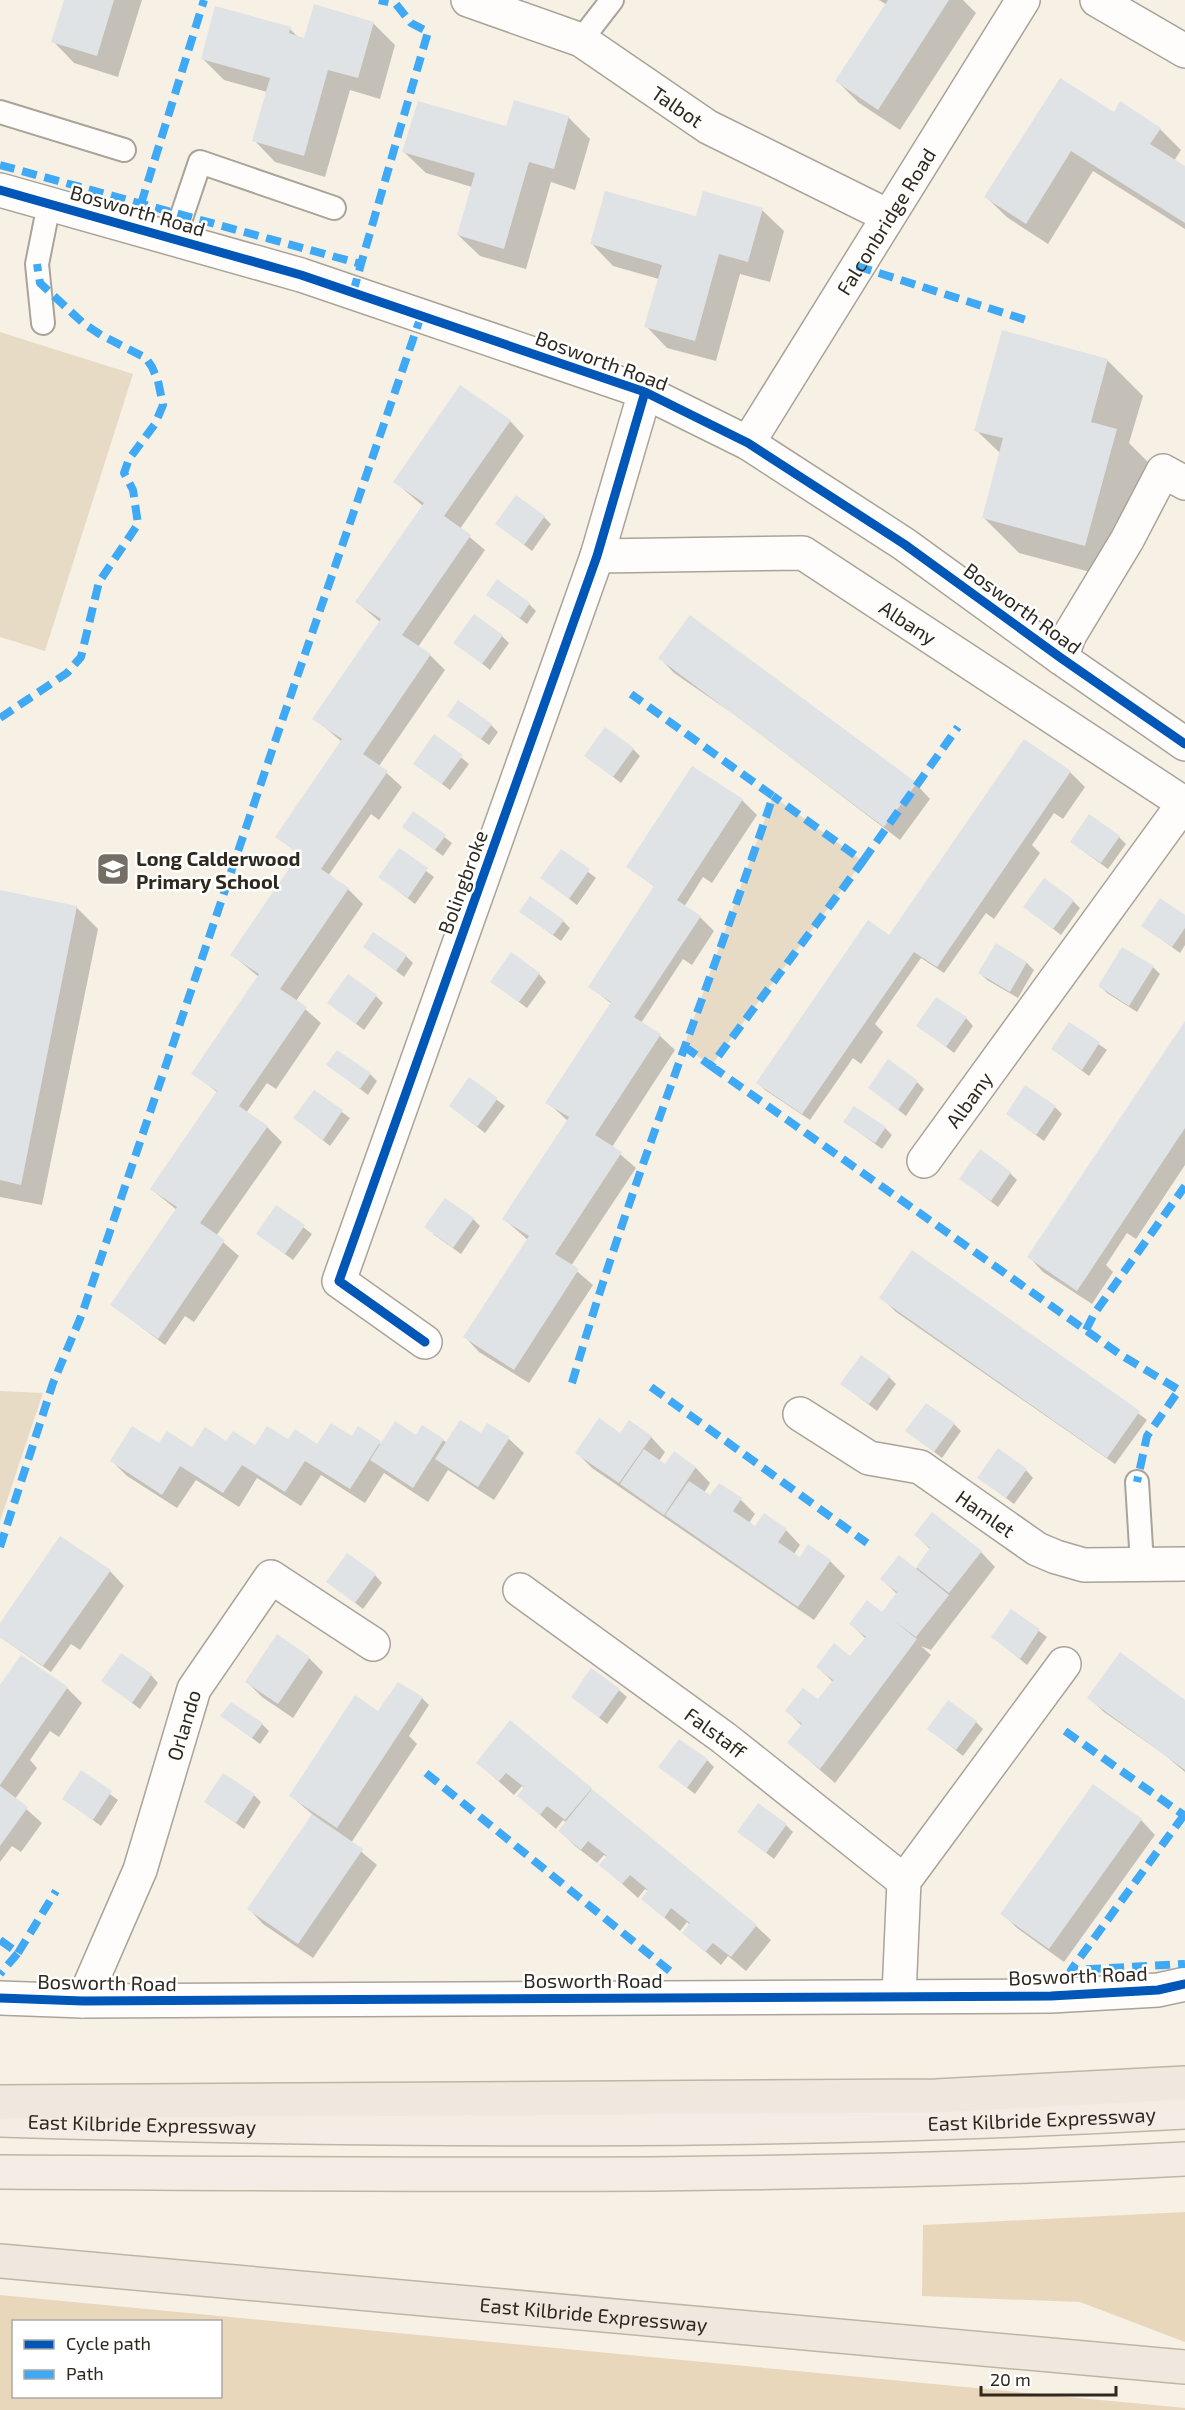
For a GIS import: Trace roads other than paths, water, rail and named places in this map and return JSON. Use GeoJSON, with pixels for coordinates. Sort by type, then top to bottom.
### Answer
{"type":"FeatureCollection","features":[{"type":"Feature","properties":{"kind":"highway","name":"East Kilbride Expressway"},"geometry":{"type":"LineString","coordinates":[[0,2102],[936,2096],[1185,2083]]}},
{"type":"Feature","properties":{"kind":"highway","name":"East Kilbride Expressway"},"geometry":{"type":"LineString","coordinates":[[0,2260],[1185,2367]]}},
{"type":"Feature","properties":{"kind":"main road","name":"East Kilbride Expressway"},"geometry":{"type":"LineString","coordinates":[[0,2120],[425,2128],[798,2127],[952,2123],[1185,2112]]}},
{"type":"Feature","properties":{"kind":"main road"},"geometry":{"type":"LineString","coordinates":[[0,2172],[627,2175],[836,2172],[1185,2159]]}},
{"type":"Feature","properties":{"kind":"street","name":"Talbot"},"geometry":{"type":"LineString","coordinates":[[468,0],[581,40],[708,127],[888,216]]}},
{"type":"Feature","properties":{"kind":"street","name":"Falconbridge Road"},"geometry":{"type":"LineString","coordinates":[[748,443],[1023,0]]}},
{"type":"Feature","properties":{"kind":"street"},"geometry":{"type":"LineString","coordinates":[[1097,0],[1185,51]]}},
{"type":"Feature","properties":{"kind":"street","name":"Bosworth Road"},"geometry":{"type":"LineString","coordinates":[[0,190],[301,275],[645,392],[748,443],[904,544],[1060,658],[1185,744]]}},
{"type":"Feature","properties":{"kind":"street","name":"Bolingbroke"},"geometry":{"type":"LineString","coordinates":[[425,1342],[339,1281],[597,556],[645,392]]}},
{"type":"Feature","properties":{"kind":"street"},"geometry":{"type":"LineString","coordinates":[[1060,658],[1069,636],[1127,540],[1163,471],[1185,483]]}},
{"type":"Feature","properties":{"kind":"street","name":"Albany"},"geometry":{"type":"LineString","coordinates":[[597,556],[803,554],[1185,804],[924,1161]]}},
{"type":"Feature","properties":{"kind":"street","name":"Hamlet"},"geometry":{"type":"LineString","coordinates":[[800,1414],[869,1458],[921,1467],[1037,1549],[1056,1557],[1084,1565],[1185,1564]]}},
{"type":"Feature","properties":{"kind":"street","name":"Orlando"},"geometry":{"type":"LineString","coordinates":[[83,2001],[140,1870],[194,1689],[271,1577],[373,1644]]}},
{"type":"Feature","properties":{"kind":"street","name":"Falstaff"},"geometry":{"type":"LineString","coordinates":[[520,1590],[724,1738],[904,1881]]}},
{"type":"Feature","properties":{"kind":"street"},"geometry":{"type":"LineString","coordinates":[[899,1995],[904,1881],[1064,1664]]}},
{"type":"Feature","properties":{"kind":"street","name":"Bosworth Road"},"geometry":{"type":"LineString","coordinates":[[0,1998],[83,2001],[1051,1996],[1158,1990],[1185,1984]]}},
{"type":"Feature","properties":{"kind":"lane"},"geometry":{"type":"LineString","coordinates":[[581,40],[612,0]]}},
{"type":"Feature","properties":{"kind":"lane"},"geometry":{"type":"LineString","coordinates":[[0,112],[124,150]]}},
{"type":"Feature","properties":{"kind":"lane"},"geometry":{"type":"LineString","coordinates":[[174,239],[200,162],[334,208]]}},
{"type":"Feature","properties":{"kind":"lane"},"geometry":{"type":"LineString","coordinates":[[43,323],[37,264],[49,204]]}},
{"type":"Feature","properties":{"kind":"lane"},"geometry":{"type":"LineString","coordinates":[[1137,1482],[1142,1564]]}},
{"type":"Feature","properties":{"kind":"place","name":"Long Calderwood Primary School"},"geometry":{"type":"Point","coordinates":[113,869]}}]}
